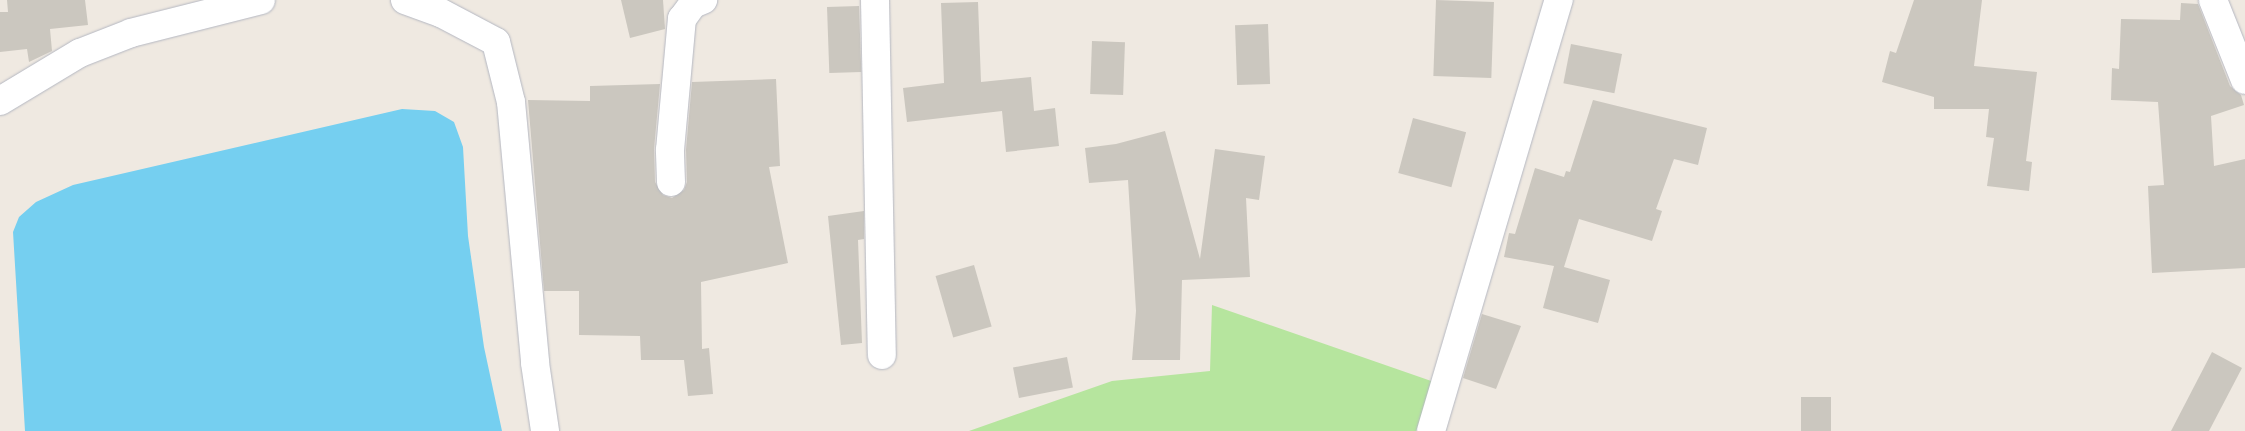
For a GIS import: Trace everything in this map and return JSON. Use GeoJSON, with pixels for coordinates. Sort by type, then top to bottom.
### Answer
{"type":"FeatureCollection","features":[{"type":"Feature","properties":{"kind":"street"},"geometry":{"type":"LineString","coordinates":[[0,101],[80,53],[122,37],[261,0]]}},
{"type":"Feature","properties":{"kind":"street"},"geometry":{"type":"LineString","coordinates":[[405,0],[441,13],[496,42],[511,102],[535,364],[545,431]]}},
{"type":"Feature","properties":{"kind":"street"},"geometry":{"type":"LineString","coordinates":[[671,182],[670,150],[682,19],[693,4],[703,0]]}},
{"type":"Feature","properties":{"kind":"street"},"geometry":{"type":"LineString","coordinates":[[875,0],[882,355]]}},
{"type":"Feature","properties":{"kind":"street"},"geometry":{"type":"LineString","coordinates":[[1431,431],[1559,0]]}},
{"type":"Feature","properties":{"kind":"street"},"geometry":{"type":"LineString","coordinates":[[2213,0],[2245,80]]}},
{"type":"Feature","properties":{"kind":"green space"},"geometry":{"type":"Polygon","coordinates":[[[1212,305],[1437,383],[1422,431],[969,431],[1112,381],[1210,371],[1212,305]]]}},
{"type":"Feature","properties":{"kind":"water"},"geometry":{"type":"Polygon","coordinates":[[[402,109],[435,111],[454,122],[463,147],[468,236],[484,347],[502,431],[25,431],[13,232],[19,217],[36,202],[73,185],[402,109]]]}},
{"type":"Feature","properties":{"kind":"building"},"geometry":{"type":"Polygon","coordinates":[[[7,0],[85,0],[88,25],[50,29],[52,51],[29,62],[27,49],[0,52],[0,12],[8,12],[7,0]]]}},
{"type":"Feature","properties":{"kind":"building"},"geometry":{"type":"Polygon","coordinates":[[[621,0],[663,0],[665,29],[630,38],[621,0]]]}},
{"type":"Feature","properties":{"kind":"building"},"geometry":{"type":"Polygon","coordinates":[[[1436,0],[1494,2],[1491,78],[1433,76],[1436,0]]]}},
{"type":"Feature","properties":{"kind":"building"},"geometry":{"type":"Polygon","coordinates":[[[1914,0],[1982,0],[1974,66],[2037,72],[2026,161],[2032,162],[2029,191],[1987,186],[1994,138],[1986,137],[1989,109],[1934,109],[1934,97],[1882,82],[1890,51],[1896,53],[1914,0]]]}},
{"type":"Feature","properties":{"kind":"building"},"geometry":{"type":"Polygon","coordinates":[[[978,2],[981,82],[1031,77],[1034,111],[1055,108],[1059,146],[1006,152],[1002,111],[907,122],[903,88],[944,83],[941,3],[978,2]]]}},
{"type":"Feature","properties":{"kind":"building"},"geometry":{"type":"Polygon","coordinates":[[[2181,3],[2198,4],[2230,86],[2241,95],[2244,105],[2211,116],[2214,166],[2245,159],[2245,268],[2152,273],[2148,186],[2164,185],[2158,102],[2111,100],[2112,68],[2119,69],[2121,19],[2180,20],[2181,3]]]}},
{"type":"Feature","properties":{"kind":"building"},"geometry":{"type":"Polygon","coordinates":[[[859,6],[861,72],[829,73],[827,7],[859,6]]]}},
{"type":"Feature","properties":{"kind":"building"},"geometry":{"type":"Polygon","coordinates":[[[1268,24],[1270,84],[1237,85],[1235,25],[1268,24]]]}},
{"type":"Feature","properties":{"kind":"building"},"geometry":{"type":"Polygon","coordinates":[[[1092,41],[1125,42],[1123,95],[1090,94],[1092,41]]]}},
{"type":"Feature","properties":{"kind":"building"},"geometry":{"type":"Polygon","coordinates":[[[1571,44],[1622,54],[1614,93],[1563,83],[1571,44]]]}},
{"type":"Feature","properties":{"kind":"building"},"geometry":{"type":"Polygon","coordinates":[[[776,79],[780,166],[769,167],[788,263],[701,282],[702,349],[709,348],[713,394],[688,396],[684,360],[641,360],[640,336],[579,335],[579,291],[544,291],[528,100],[590,101],[590,86],[660,84],[654,149],[655,182],[663,195],[672,198],[684,190],[687,182],[686,150],[692,82],[776,79]]]}},
{"type":"Feature","properties":{"kind":"building"},"geometry":{"type":"Polygon","coordinates":[[[1593,100],[1707,128],[1698,165],[1674,159],[1656,209],[1662,211],[1652,241],[1579,219],[1564,267],[1610,280],[1598,323],[1543,308],[1554,266],[1504,257],[1509,233],[1515,234],[1535,168],[1564,177],[1566,171],[1570,172],[1593,100]]]}},
{"type":"Feature","properties":{"kind":"building"},"geometry":{"type":"Polygon","coordinates":[[[1413,118],[1466,132],[1451,187],[1398,173],[1413,118]]]}},
{"type":"Feature","properties":{"kind":"building"},"geometry":{"type":"Polygon","coordinates":[[[1165,131],[1200,259],[1215,149],[1265,156],[1259,200],[1246,198],[1250,277],[1182,280],[1180,360],[1132,360],[1136,311],[1128,180],[1089,183],[1085,148],[1116,144],[1165,131]]]}},
{"type":"Feature","properties":{"kind":"building"},"geometry":{"type":"Polygon","coordinates":[[[864,211],[864,239],[858,240],[862,343],[841,345],[828,216],[864,211]]]}},
{"type":"Feature","properties":{"kind":"building"},"geometry":{"type":"Polygon","coordinates":[[[974,265],[992,327],[953,338],[936,276],[974,265]]]}},
{"type":"Feature","properties":{"kind":"building"},"geometry":{"type":"Polygon","coordinates":[[[1482,314],[1521,326],[1496,389],[1463,378],[1482,314]]]}},
{"type":"Feature","properties":{"kind":"building"},"geometry":{"type":"Polygon","coordinates":[[[2212,352],[2242,368],[2209,431],[2171,431],[2212,352]]]}},
{"type":"Feature","properties":{"kind":"building"},"geometry":{"type":"Polygon","coordinates":[[[1067,357],[1073,387],[1019,398],[1013,367],[1067,357]]]}},
{"type":"Feature","properties":{"kind":"building"},"geometry":{"type":"Polygon","coordinates":[[[1801,397],[1831,397],[1831,431],[1801,431],[1801,397]]]}}]}
